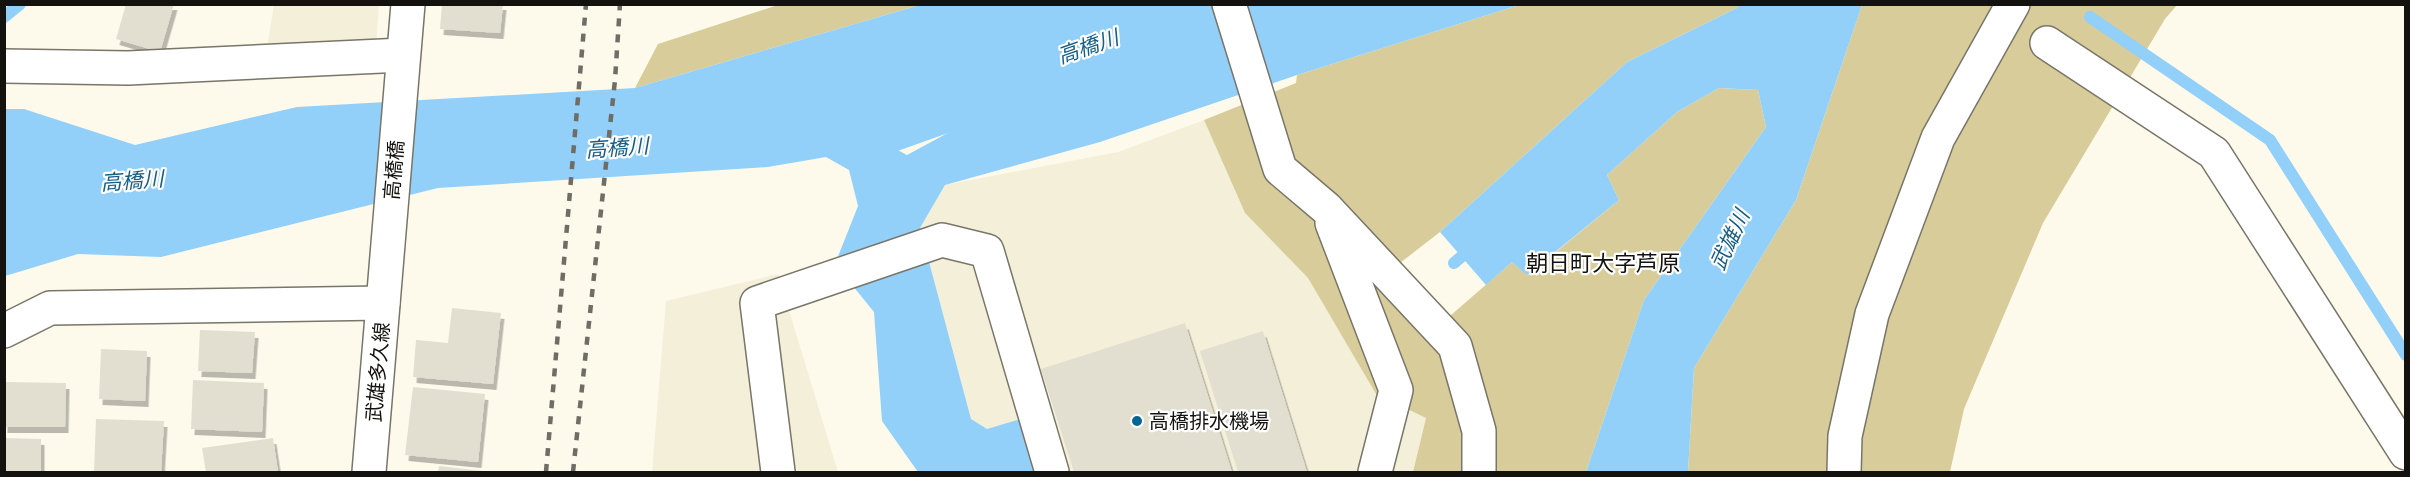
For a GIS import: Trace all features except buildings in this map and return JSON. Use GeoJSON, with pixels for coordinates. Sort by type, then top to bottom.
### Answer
{"type":"FeatureCollection","features":[{"type":"Feature","properties":{"kind":"street"},"geometry":{"type":"LineString","coordinates":[[4,66],[128,68],[403,62],[408,4]]}},
{"type":"Feature","properties":{"kind":"street"},"geometry":{"type":"LineString","coordinates":[[1229,4],[1280,169],[1326,207],[1455,346],[1479,431],[1479,472]]}},
{"type":"Feature","properties":{"kind":"street"},"geometry":{"type":"LineString","coordinates":[[1844,472],[1845,436],[1872,314],[1938,138],[2013,4]]}},
{"type":"Feature","properties":{"kind":"street"},"geometry":{"type":"LineString","coordinates":[[2047,43],[2214,153],[2406,453]]}},
{"type":"Feature","properties":{"kind":"street","name":"高橋橋"},"geometry":{"type":"LineString","coordinates":[[385,287],[403,62]]}},
{"type":"Feature","properties":{"kind":"street"},"geometry":{"type":"LineString","coordinates":[[1326,207],[1396,390],[1375,472]]}},
{"type":"Feature","properties":{"kind":"street"},"geometry":{"type":"LineString","coordinates":[[778,472],[757,303],[942,240],[987,252],[1052,472]]}},
{"type":"Feature","properties":{"kind":"street"},"geometry":{"type":"LineString","coordinates":[[4,331],[50,308],[385,287]]}},
{"type":"Feature","properties":{"kind":"street","name":"武雄多久線"},"geometry":{"type":"LineString","coordinates":[[369,472],[385,287]]}},
{"type":"Feature","properties":{"kind":"shaded area"},"geometry":{"type":"Polygon","coordinates":[[[274,5],[379,5],[376,46],[266,53],[274,5]]]}},
{"type":"Feature","properties":{"kind":"shaded area"},"geometry":{"type":"Polygon","coordinates":[[[778,5],[920,5],[635,88],[658,44],[778,5]]]}},
{"type":"Feature","properties":{"kind":"shaded area"},"geometry":{"type":"Polygon","coordinates":[[[1519,5],[1739,5],[1627,62],[1440,232],[1400,263],[1450,316],[1512,262],[1528,275],[1619,200],[1607,175],[1677,112],[1719,88],[1758,90],[1766,127],[1644,300],[1586,472],[1413,472],[1426,418],[1376,394],[1308,278],[1245,213],[1204,120],[1296,83],[1297,75],[1519,5]]]}},
{"type":"Feature","properties":{"kind":"shaded area"},"geometry":{"type":"Polygon","coordinates":[[[1862,5],[2177,5],[2165,19],[2043,223],[1964,409],[1950,472],[1688,472],[1694,368],[1796,200],[1862,5]]]}},
{"type":"Feature","properties":{"kind":"shaded area"},"geometry":{"type":"Polygon","coordinates":[[[1204,120],[1245,213],[1308,278],[1376,394],[1426,418],[1413,472],[1038,472],[987,429],[971,420],[920,228],[945,185],[1118,152],[1204,120]]]}},
{"type":"Feature","properties":{"kind":"shaded area"},"geometry":{"type":"Polygon","coordinates":[[[778,274],[838,472],[652,472],[666,301],[778,274]]]}},
{"type":"Feature","properties":{"kind":"water"},"geometry":{"type":"Polygon","coordinates":[[[920,5],[1519,5],[1297,75],[1100,142],[945,185],[920,228],[971,419],[987,429],[1024,418],[1038,472],[918,472],[882,421],[874,312],[835,264],[858,206],[849,170],[826,157],[768,167],[438,188],[161,257],[78,254],[5,276],[5,109],[24,109],[135,145],[297,107],[635,88],[920,5]],[[1021,57],[995,60],[890,146],[907,155],[1044,81],[1021,57]]]}},
{"type":"Feature","properties":{"kind":"water","name":"武雄川"},"geometry":{"type":"Polygon","coordinates":[[[1739,5],[1862,5],[1796,200],[1694,368],[1688,472],[1586,472],[1644,300],[1766,127],[1758,90],[1719,88],[1677,112],[1607,175],[1619,200],[1527,275],[1512,262],[1486,285],[1440,232],[1627,62],[1739,5]]]}},
{"type":"Feature","properties":{"kind":"waterway"},"geometry":{"type":"LineString","coordinates":[[4,17],[20,4]]}},
{"type":"Feature","properties":{"kind":"waterway","name":"高橋川"},"geometry":{"type":"LineString","coordinates":[[862,127],[1209,4]]}},
{"type":"Feature","properties":{"kind":"waterway"},"geometry":{"type":"LineString","coordinates":[[2090,17],[2270,140],[2406,355]]}},
{"type":"Feature","properties":{"kind":"waterway"},"geometry":{"type":"LineString","coordinates":[[1454,263],[1474,246]]}},
{"type":"Feature","properties":{"kind":"railway"},"geometry":{"type":"LineString","coordinates":[[546,472],[586,4]]}},
{"type":"Feature","properties":{"kind":"railway"},"geometry":{"type":"LineString","coordinates":[[573,472],[615,80],[620,4]]}},
{"type":"Feature","properties":{"kind":"place","name":"高橋排水機場"},"geometry":{"type":"Point","coordinates":[1137,421]}},
{"type":"Feature","properties":{"kind":"district","name":"朝日町大字芦原"},"geometry":{"type":"Point","coordinates":[1603,263]}}]}
